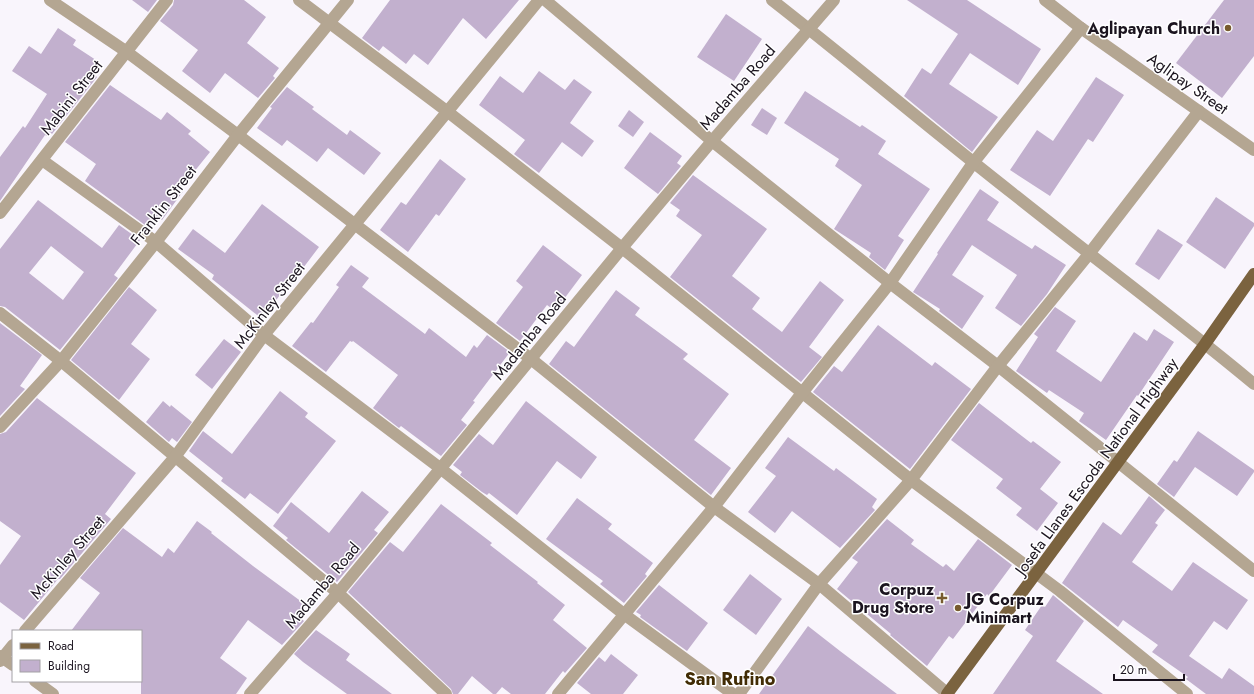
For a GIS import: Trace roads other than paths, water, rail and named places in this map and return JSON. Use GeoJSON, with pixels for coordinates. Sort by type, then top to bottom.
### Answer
{"type":"FeatureCollection","features":[{"type":"Feature","properties":{"kind":"main road","name":"Josefa Llanes Escoda National Highway"},"geometry":{"type":"LineString","coordinates":[[948,694],[1205,344],[1254,274]]}},
{"type":"Feature","properties":{"kind":"street"},"geometry":{"type":"LineString","coordinates":[[50,0],[127,52],[238,134],[531,359],[714,507],[819,584],[948,694]]}},
{"type":"Feature","properties":{"kind":"street","name":"Mabini Street"},"geometry":{"type":"LineString","coordinates":[[0,213],[167,0]]}},
{"type":"Feature","properties":{"kind":"street"},"geometry":{"type":"LineString","coordinates":[[299,0],[448,112],[622,248],[911,480],[1037,573],[1187,694]]}},
{"type":"Feature","properties":{"kind":"street","name":"Franklin Street"},"geometry":{"type":"LineString","coordinates":[[0,427],[61,361],[156,242],[238,134],[348,0]]}},
{"type":"Feature","properties":{"kind":"street","name":"McKinley Street"},"geometry":{"type":"LineString","coordinates":[[26,630],[175,457],[264,335],[539,0]]}},
{"type":"Feature","properties":{"kind":"street"},"geometry":{"type":"LineString","coordinates":[[545,0],[712,141],[890,283],[998,366],[1254,571]]}},
{"type":"Feature","properties":{"kind":"street"},"geometry":{"type":"LineString","coordinates":[[772,0],[973,163],[1254,384]]}},
{"type":"Feature","properties":{"kind":"street","name":"Madamba Road"},"geometry":{"type":"LineString","coordinates":[[250,694],[338,593],[712,141],[834,0]]}},
{"type":"Feature","properties":{"kind":"street","name":"Aglipay Street"},"geometry":{"type":"LineString","coordinates":[[1045,0],[1254,150]]}},
{"type":"Feature","properties":{"kind":"street"},"geometry":{"type":"LineString","coordinates":[[558,694],[714,507],[802,393],[890,283],[973,163],[1082,28]]}},
{"type":"Feature","properties":{"kind":"street"},"geometry":{"type":"LineString","coordinates":[[739,694],[819,584],[911,480],[998,366],[1089,254],[1199,110]]}},
{"type":"Feature","properties":{"kind":"street"},"geometry":{"type":"LineString","coordinates":[[42,160],[156,242],[264,335],[440,468],[625,614],[733,694]]}},
{"type":"Feature","properties":{"kind":"street"},"geometry":{"type":"LineString","coordinates":[[0,313],[61,361],[338,593],[446,694]]}},
{"type":"Feature","properties":{"kind":"street"},"geometry":{"type":"LineString","coordinates":[[12,646],[1,658],[12,664]]}},
{"type":"Feature","properties":{"kind":"street"},"geometry":{"type":"LineString","coordinates":[[36,682],[53,694]]}},
{"type":"Feature","properties":{"kind":"place","name":"Aglipayan Church"},"geometry":{"type":"Point","coordinates":[1228,28]}},
{"type":"Feature","properties":{"kind":"place","name":"Corpuz Drug Store"},"geometry":{"type":"Point","coordinates":[942,598]}},
{"type":"Feature","properties":{"kind":"place","name":"JG Corpuz Minimart"},"geometry":{"type":"Point","coordinates":[958,608]}},
{"type":"Feature","properties":{"kind":"district","name":"San Rufino"},"geometry":{"type":"Point","coordinates":[730,679]}}]}
